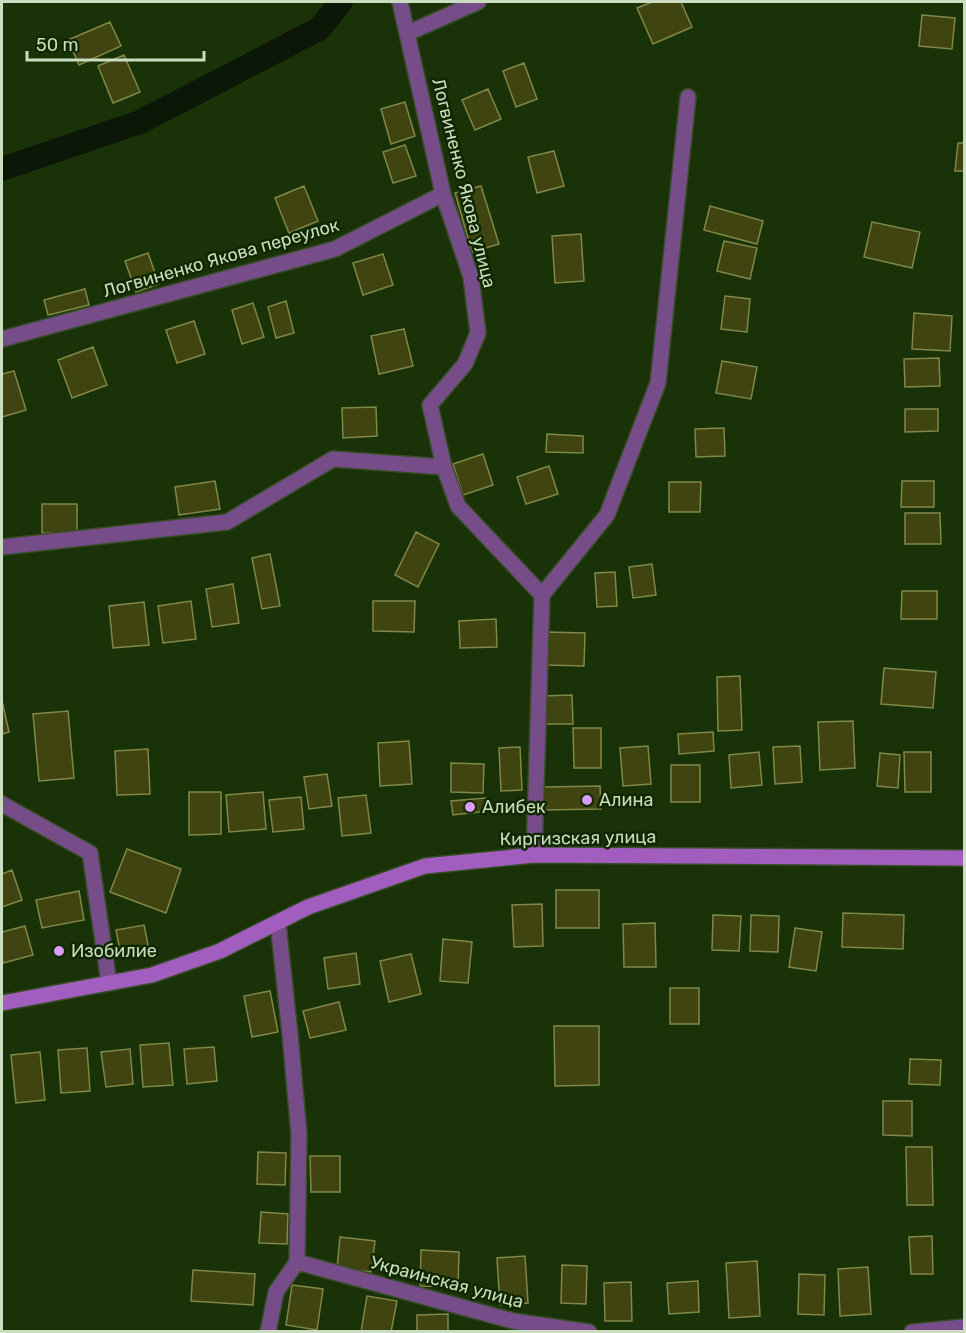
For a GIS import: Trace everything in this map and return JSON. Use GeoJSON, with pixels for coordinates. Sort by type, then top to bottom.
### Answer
{"type":"FeatureCollection","features":[{"type":"Feature","properties":{"kind":"main road","name":"Киргизская улица"},"geometry":{"type":"LineString","coordinates":[[2,1003],[152,975],[220,951],[308,907],[425,866],[534,855],[964,858]]}},
{"type":"Feature","properties":{"kind":"street","name":"Логвиненко Якова улица"},"geometry":{"type":"LineString","coordinates":[[400,2],[443,194],[471,277],[478,333],[465,364],[430,405],[444,467],[458,506],[542,595]]}},
{"type":"Feature","properties":{"kind":"street"},"geometry":{"type":"LineString","coordinates":[[408,33],[478,2]]}},
{"type":"Feature","properties":{"kind":"street"},"geometry":{"type":"LineString","coordinates":[[534,855],[542,595],[607,514],[658,383],[688,97]]}},
{"type":"Feature","properties":{"kind":"street","name":"Логвиненко Якова переулок"},"geometry":{"type":"LineString","coordinates":[[2,339],[335,249],[443,194]]}},
{"type":"Feature","properties":{"kind":"street"},"geometry":{"type":"LineString","coordinates":[[2,547],[227,522],[333,459],[444,467]]}},
{"type":"Feature","properties":{"kind":"street"},"geometry":{"type":"LineString","coordinates":[[2,804],[90,853],[109,983]]}},
{"type":"Feature","properties":{"kind":"street"},"geometry":{"type":"LineString","coordinates":[[268,1332],[276,1292],[297,1262],[299,1134],[278,923]]}},
{"type":"Feature","properties":{"kind":"street","name":"Украинская улица"},"geometry":{"type":"LineString","coordinates":[[297,1262],[513,1321],[589,1332]]}},
{"type":"Feature","properties":{"kind":"street"},"geometry":{"type":"LineString","coordinates":[[912,1332],[964,1327]]}},
{"type":"Feature","properties":{"kind":"building"},"geometry":{"type":"Polygon","coordinates":[[[652,2],[681,2],[692,27],[653,44],[637,8],[652,2]]]}},
{"type":"Feature","properties":{"kind":"building"},"geometry":{"type":"Polygon","coordinates":[[[922,15],[955,18],[952,49],[919,46],[922,15]]]}},
{"type":"Feature","properties":{"kind":"building"},"geometry":{"type":"Polygon","coordinates":[[[110,22],[121,46],[79,65],[68,40],[110,22]]]}},
{"type":"Feature","properties":{"kind":"building"},"geometry":{"type":"Polygon","coordinates":[[[124,55],[140,92],[113,103],[98,66],[124,55]]]}},
{"type":"Feature","properties":{"kind":"building"},"geometry":{"type":"Polygon","coordinates":[[[524,63],[537,99],[516,107],[503,71],[524,63]]]}},
{"type":"Feature","properties":{"kind":"building"},"geometry":{"type":"Polygon","coordinates":[[[488,89],[501,119],[475,130],[462,100],[488,89]]]}},
{"type":"Feature","properties":{"kind":"building"},"geometry":{"type":"Polygon","coordinates":[[[405,102],[415,136],[391,144],[381,109],[405,102]]]}},
{"type":"Feature","properties":{"kind":"building"},"geometry":{"type":"Polygon","coordinates":[[[958,143],[964,143],[964,171],[955,171],[958,143]]]}},
{"type":"Feature","properties":{"kind":"building"},"geometry":{"type":"Polygon","coordinates":[[[405,145],[416,176],[393,183],[383,152],[405,145]]]}},
{"type":"Feature","properties":{"kind":"building"},"geometry":{"type":"Polygon","coordinates":[[[554,151],[564,186],[537,193],[528,157],[554,151]]]}},
{"type":"Feature","properties":{"kind":"building"},"geometry":{"type":"Polygon","coordinates":[[[304,186],[318,221],[289,233],[275,198],[304,186]]]}},
{"type":"Feature","properties":{"kind":"building"},"geometry":{"type":"Polygon","coordinates":[[[481,186],[499,244],[472,252],[455,193],[481,186]]]}},
{"type":"Feature","properties":{"kind":"building"},"geometry":{"type":"Polygon","coordinates":[[[710,206],[763,221],[757,244],[704,230],[710,206]]]}},
{"type":"Feature","properties":{"kind":"building"},"geometry":{"type":"Polygon","coordinates":[[[872,222],[920,232],[912,268],[864,257],[872,222]]]}},
{"type":"Feature","properties":{"kind":"building"},"geometry":{"type":"Polygon","coordinates":[[[581,234],[584,281],[555,283],[552,236],[581,234]]]}},
{"type":"Feature","properties":{"kind":"building"},"geometry":{"type":"Polygon","coordinates":[[[724,241],[757,248],[750,279],[717,271],[724,241]]]}},
{"type":"Feature","properties":{"kind":"building"},"geometry":{"type":"Polygon","coordinates":[[[148,253],[159,284],[136,292],[125,261],[148,253]]]}},
{"type":"Feature","properties":{"kind":"building"},"geometry":{"type":"Polygon","coordinates":[[[383,254],[393,285],[363,295],[353,263],[383,254]]]}},
{"type":"Feature","properties":{"kind":"building"},"geometry":{"type":"Polygon","coordinates":[[[85,289],[89,305],[48,315],[44,300],[85,289]]]}},
{"type":"Feature","properties":{"kind":"building"},"geometry":{"type":"Polygon","coordinates":[[[725,296],[750,299],[747,332],[721,329],[725,296]]]}},
{"type":"Feature","properties":{"kind":"building"},"geometry":{"type":"Polygon","coordinates":[[[286,301],[294,333],[276,338],[268,307],[286,301]]]}},
{"type":"Feature","properties":{"kind":"building"},"geometry":{"type":"Polygon","coordinates":[[[253,303],[264,337],[242,344],[232,310],[253,303]]]}},
{"type":"Feature","properties":{"kind":"building"},"geometry":{"type":"Polygon","coordinates":[[[914,313],[952,316],[950,351],[912,349],[914,313]]]}},
{"type":"Feature","properties":{"kind":"building"},"geometry":{"type":"Polygon","coordinates":[[[194,321],[205,354],[177,363],[166,330],[194,321]]]}},
{"type":"Feature","properties":{"kind":"building"},"geometry":{"type":"Polygon","coordinates":[[[404,329],[413,366],[379,374],[371,336],[404,329]]]}},
{"type":"Feature","properties":{"kind":"building"},"geometry":{"type":"Polygon","coordinates":[[[93,347],[107,385],[72,398],[58,360],[93,347]]]}},
{"type":"Feature","properties":{"kind":"building"},"geometry":{"type":"Polygon","coordinates":[[[939,358],[940,386],[905,387],[904,359],[939,358]]]}},
{"type":"Feature","properties":{"kind":"building"},"geometry":{"type":"Polygon","coordinates":[[[722,361],[757,367],[751,399],[716,393],[722,361]]]}},
{"type":"Feature","properties":{"kind":"building"},"geometry":{"type":"Polygon","coordinates":[[[14,371],[26,410],[2,417],[2,374],[14,371]]]}},
{"type":"Feature","properties":{"kind":"building"},"geometry":{"type":"Polygon","coordinates":[[[376,407],[377,436],[343,438],[342,408],[376,407]]]}},
{"type":"Feature","properties":{"kind":"building"},"geometry":{"type":"Polygon","coordinates":[[[905,409],[938,409],[938,431],[905,432],[905,409]]]}},
{"type":"Feature","properties":{"kind":"building"},"geometry":{"type":"Polygon","coordinates":[[[724,428],[725,456],[696,457],[695,429],[724,428]]]}},
{"type":"Feature","properties":{"kind":"building"},"geometry":{"type":"Polygon","coordinates":[[[547,434],[583,436],[583,453],[546,452],[547,434]]]}},
{"type":"Feature","properties":{"kind":"building"},"geometry":{"type":"Polygon","coordinates":[[[483,454],[493,485],[463,495],[453,464],[483,454]]]}},
{"type":"Feature","properties":{"kind":"building"},"geometry":{"type":"Polygon","coordinates":[[[549,466],[558,494],[526,504],[517,477],[549,466]]]}},
{"type":"Feature","properties":{"kind":"building"},"geometry":{"type":"Polygon","coordinates":[[[215,481],[220,509],[179,515],[175,487],[215,481]]]}},
{"type":"Feature","properties":{"kind":"building"},"geometry":{"type":"Polygon","coordinates":[[[902,481],[934,481],[934,507],[901,507],[902,481]]]}},
{"type":"Feature","properties":{"kind":"building"},"geometry":{"type":"Polygon","coordinates":[[[669,482],[701,482],[700,512],[669,512],[669,482]]]}},
{"type":"Feature","properties":{"kind":"building"},"geometry":{"type":"Polygon","coordinates":[[[42,504],[77,504],[77,534],[42,533],[42,504]]]}},
{"type":"Feature","properties":{"kind":"building"},"geometry":{"type":"Polygon","coordinates":[[[905,513],[940,513],[941,544],[905,544],[905,513]]]}},
{"type":"Feature","properties":{"kind":"building"},"geometry":{"type":"Polygon","coordinates":[[[416,532],[439,544],[418,587],[395,575],[416,532]]]}},
{"type":"Feature","properties":{"kind":"building"},"geometry":{"type":"Polygon","coordinates":[[[270,554],[280,606],[262,609],[252,558],[270,554]]]}},
{"type":"Feature","properties":{"kind":"building"},"geometry":{"type":"Polygon","coordinates":[[[652,564],[656,595],[633,598],[629,567],[652,564]]]}},
{"type":"Feature","properties":{"kind":"building"},"geometry":{"type":"Polygon","coordinates":[[[615,572],[617,606],[597,607],[595,573],[615,572]]]}},
{"type":"Feature","properties":{"kind":"building"},"geometry":{"type":"Polygon","coordinates":[[[233,584],[239,623],[212,627],[206,589],[233,584]]]}},
{"type":"Feature","properties":{"kind":"building"},"geometry":{"type":"Polygon","coordinates":[[[902,591],[937,591],[937,619],[901,619],[902,591]]]}},
{"type":"Feature","properties":{"kind":"building"},"geometry":{"type":"Polygon","coordinates":[[[191,601],[196,639],[163,643],[158,606],[191,601]]]}},
{"type":"Feature","properties":{"kind":"building"},"geometry":{"type":"Polygon","coordinates":[[[373,601],[415,601],[414,632],[373,631],[373,601]]]}},
{"type":"Feature","properties":{"kind":"building"},"geometry":{"type":"Polygon","coordinates":[[[144,602],[149,645],[113,648],[109,606],[144,602]]]}},
{"type":"Feature","properties":{"kind":"building"},"geometry":{"type":"Polygon","coordinates":[[[496,619],[497,647],[460,648],[459,621],[496,619]]]}},
{"type":"Feature","properties":{"kind":"building"},"geometry":{"type":"Polygon","coordinates":[[[548,632],[585,633],[584,666],[547,665],[548,632]]]}},
{"type":"Feature","properties":{"kind":"building"},"geometry":{"type":"Polygon","coordinates":[[[884,668],[936,672],[933,708],[881,704],[884,668]]]}},
{"type":"Feature","properties":{"kind":"building"},"geometry":{"type":"Polygon","coordinates":[[[740,676],[742,730],[718,731],[717,677],[740,676]]]}},
{"type":"Feature","properties":{"kind":"building"},"geometry":{"type":"Polygon","coordinates":[[[572,695],[573,724],[543,724],[543,696],[572,695]]]}},
{"type":"Feature","properties":{"kind":"building"},"geometry":{"type":"Polygon","coordinates":[[[2,701],[9,732],[2,734],[2,701]]]}},
{"type":"Feature","properties":{"kind":"building"},"geometry":{"type":"Polygon","coordinates":[[[68,711],[74,778],[39,781],[33,714],[68,711]]]}},
{"type":"Feature","properties":{"kind":"building"},"geometry":{"type":"Polygon","coordinates":[[[853,721],[855,768],[820,770],[818,722],[853,721]]]}},
{"type":"Feature","properties":{"kind":"building"},"geometry":{"type":"Polygon","coordinates":[[[573,728],[601,728],[601,768],[574,768],[573,728]]]}},
{"type":"Feature","properties":{"kind":"building"},"geometry":{"type":"Polygon","coordinates":[[[713,732],[714,751],[679,754],[678,734],[713,732]]]}},
{"type":"Feature","properties":{"kind":"building"},"geometry":{"type":"Polygon","coordinates":[[[409,741],[412,784],[380,786],[378,743],[409,741]]]}},
{"type":"Feature","properties":{"kind":"building"},"geometry":{"type":"Polygon","coordinates":[[[648,746],[651,784],[623,786],[620,748],[648,746]]]}},
{"type":"Feature","properties":{"kind":"building"},"geometry":{"type":"Polygon","coordinates":[[[800,746],[802,782],[775,784],[773,747],[800,746]]]}},
{"type":"Feature","properties":{"kind":"building"},"geometry":{"type":"Polygon","coordinates":[[[520,747],[522,790],[501,791],[499,748],[520,747]]]}},
{"type":"Feature","properties":{"kind":"building"},"geometry":{"type":"Polygon","coordinates":[[[148,749],[150,794],[117,795],[115,751],[148,749]]]}},
{"type":"Feature","properties":{"kind":"building"},"geometry":{"type":"Polygon","coordinates":[[[759,752],[762,785],[731,788],[729,755],[759,752]]]}},
{"type":"Feature","properties":{"kind":"building"},"geometry":{"type":"Polygon","coordinates":[[[904,752],[931,752],[931,792],[905,792],[904,752]]]}},
{"type":"Feature","properties":{"kind":"building"},"geometry":{"type":"Polygon","coordinates":[[[880,753],[900,755],[898,788],[877,786],[880,753]]]}},
{"type":"Feature","properties":{"kind":"building"},"geometry":{"type":"Polygon","coordinates":[[[451,763],[484,764],[483,793],[451,792],[451,763]]]}},
{"type":"Feature","properties":{"kind":"building"},"geometry":{"type":"Polygon","coordinates":[[[671,765],[700,765],[700,802],[671,802],[671,765]]]}},
{"type":"Feature","properties":{"kind":"building"},"geometry":{"type":"Polygon","coordinates":[[[327,774],[332,806],[309,809],[304,777],[327,774]]]}},
{"type":"Feature","properties":{"kind":"building"},"geometry":{"type":"Polygon","coordinates":[[[600,786],[601,809],[543,810],[543,787],[600,786]]]}},
{"type":"Feature","properties":{"kind":"building"},"geometry":{"type":"Polygon","coordinates":[[[189,792],[221,792],[221,834],[189,835],[189,792]]]}},
{"type":"Feature","properties":{"kind":"building"},"geometry":{"type":"Polygon","coordinates":[[[263,792],[266,829],[229,832],[226,795],[263,792]]]}},
{"type":"Feature","properties":{"kind":"building"},"geometry":{"type":"Polygon","coordinates":[[[366,795],[371,833],[342,836],[338,798],[366,795]]]}},
{"type":"Feature","properties":{"kind":"building"},"geometry":{"type":"Polygon","coordinates":[[[301,797],[304,829],[273,832],[269,800],[301,797]]]}},
{"type":"Feature","properties":{"kind":"building"},"geometry":{"type":"Polygon","coordinates":[[[486,798],[487,811],[453,815],[451,801],[486,798]]]}},
{"type":"Feature","properties":{"kind":"building"},"geometry":{"type":"Polygon","coordinates":[[[127,849],[181,869],[166,913],[110,892],[127,849]]]}},
{"type":"Feature","properties":{"kind":"building"},"geometry":{"type":"Polygon","coordinates":[[[12,870],[22,900],[2,907],[2,874],[12,870]]]}},
{"type":"Feature","properties":{"kind":"building"},"geometry":{"type":"Polygon","coordinates":[[[556,890],[599,890],[599,928],[556,928],[556,890]]]}},
{"type":"Feature","properties":{"kind":"building"},"geometry":{"type":"Polygon","coordinates":[[[79,891],[84,920],[42,928],[36,900],[79,891]]]}},
{"type":"Feature","properties":{"kind":"building"},"geometry":{"type":"Polygon","coordinates":[[[542,904],[543,946],[514,947],[512,905],[542,904]]]}},
{"type":"Feature","properties":{"kind":"building"},"geometry":{"type":"Polygon","coordinates":[[[843,913],[904,915],[903,949],[842,947],[843,913]]]}},
{"type":"Feature","properties":{"kind":"building"},"geometry":{"type":"Polygon","coordinates":[[[713,915],[741,916],[739,951],[712,950],[713,915]]]}},
{"type":"Feature","properties":{"kind":"building"},"geometry":{"type":"Polygon","coordinates":[[[751,915],[779,916],[778,952],[750,951],[751,915]]]}},
{"type":"Feature","properties":{"kind":"building"},"geometry":{"type":"Polygon","coordinates":[[[655,923],[656,967],[624,967],[623,924],[655,923]]]}},
{"type":"Feature","properties":{"kind":"building"},"geometry":{"type":"Polygon","coordinates":[[[144,925],[149,950],[121,955],[116,930],[144,925]]]}},
{"type":"Feature","properties":{"kind":"building"},"geometry":{"type":"Polygon","coordinates":[[[25,926],[33,955],[3,963],[2,932],[25,926]]]}},
{"type":"Feature","properties":{"kind":"building"},"geometry":{"type":"Polygon","coordinates":[[[795,928],[822,932],[816,971],[789,967],[795,928]]]}},
{"type":"Feature","properties":{"kind":"building"},"geometry":{"type":"Polygon","coordinates":[[[443,939],[472,942],[468,983],[440,981],[443,939]]]}},
{"type":"Feature","properties":{"kind":"building"},"geometry":{"type":"Polygon","coordinates":[[[356,953],[360,984],[328,989],[324,958],[356,953]]]}},
{"type":"Feature","properties":{"kind":"building"},"geometry":{"type":"Polygon","coordinates":[[[411,954],[421,994],[389,1002],[380,961],[411,954]]]}},
{"type":"Feature","properties":{"kind":"building"},"geometry":{"type":"Polygon","coordinates":[[[670,988],[699,988],[699,1024],[670,1024],[670,988]]]}},
{"type":"Feature","properties":{"kind":"building"},"geometry":{"type":"Polygon","coordinates":[[[270,991],[278,1032],[252,1037],[244,996],[270,991]]]}},
{"type":"Feature","properties":{"kind":"building"},"geometry":{"type":"Polygon","coordinates":[[[339,1002],[346,1030],[310,1038],[303,1011],[339,1002]]]}},
{"type":"Feature","properties":{"kind":"building"},"geometry":{"type":"Polygon","coordinates":[[[554,1026],[599,1026],[599,1085],[555,1086],[554,1026]]]}},
{"type":"Feature","properties":{"kind":"building"},"geometry":{"type":"Polygon","coordinates":[[[169,1043],[173,1085],[143,1087],[140,1045],[169,1043]]]}},
{"type":"Feature","properties":{"kind":"building"},"geometry":{"type":"Polygon","coordinates":[[[214,1047],[217,1081],[187,1084],[184,1049],[214,1047]]]}},
{"type":"Feature","properties":{"kind":"building"},"geometry":{"type":"Polygon","coordinates":[[[87,1048],[90,1091],[61,1093],[58,1050],[87,1048]]]}},
{"type":"Feature","properties":{"kind":"building"},"geometry":{"type":"Polygon","coordinates":[[[130,1049],[133,1084],[106,1087],[101,1052],[130,1049]]]}},
{"type":"Feature","properties":{"kind":"building"},"geometry":{"type":"Polygon","coordinates":[[[40,1052],[45,1100],[16,1103],[11,1055],[40,1052]]]}},
{"type":"Feature","properties":{"kind":"building"},"geometry":{"type":"Polygon","coordinates":[[[910,1059],[941,1060],[940,1085],[909,1084],[910,1059]]]}},
{"type":"Feature","properties":{"kind":"building"},"geometry":{"type":"Polygon","coordinates":[[[883,1101],[912,1101],[912,1136],[883,1135],[883,1101]]]}},
{"type":"Feature","properties":{"kind":"building"},"geometry":{"type":"Polygon","coordinates":[[[906,1147],[932,1147],[933,1205],[907,1205],[906,1147]]]}},
{"type":"Feature","properties":{"kind":"building"},"geometry":{"type":"Polygon","coordinates":[[[258,1152],[286,1153],[285,1185],[257,1184],[258,1152]]]}},
{"type":"Feature","properties":{"kind":"building"},"geometry":{"type":"Polygon","coordinates":[[[310,1156],[340,1156],[340,1192],[311,1192],[310,1156]]]}},
{"type":"Feature","properties":{"kind":"building"},"geometry":{"type":"Polygon","coordinates":[[[261,1212],[288,1214],[287,1244],[259,1243],[261,1212]]]}},
{"type":"Feature","properties":{"kind":"building"},"geometry":{"type":"Polygon","coordinates":[[[932,1236],[933,1274],[911,1274],[909,1237],[932,1236]]]}},
{"type":"Feature","properties":{"kind":"building"},"geometry":{"type":"Polygon","coordinates":[[[340,1237],[375,1241],[371,1272],[337,1268],[340,1237]]]}},
{"type":"Feature","properties":{"kind":"building"},"geometry":{"type":"Polygon","coordinates":[[[421,1250],[459,1252],[458,1287],[420,1286],[421,1250]]]}},
{"type":"Feature","properties":{"kind":"building"},"geometry":{"type":"Polygon","coordinates":[[[525,1256],[528,1303],[500,1305],[497,1258],[525,1256]]]}},
{"type":"Feature","properties":{"kind":"building"},"geometry":{"type":"Polygon","coordinates":[[[757,1261],[760,1316],[729,1318],[726,1263],[757,1261]]]}},
{"type":"Feature","properties":{"kind":"building"},"geometry":{"type":"Polygon","coordinates":[[[562,1265],[587,1266],[586,1304],[561,1303],[562,1265]]]}},
{"type":"Feature","properties":{"kind":"building"},"geometry":{"type":"Polygon","coordinates":[[[868,1267],[871,1314],[840,1316],[838,1269],[868,1267]]]}},
{"type":"Feature","properties":{"kind":"building"},"geometry":{"type":"Polygon","coordinates":[[[193,1270],[255,1274],[253,1305],[191,1301],[193,1270]]]}},
{"type":"Feature","properties":{"kind":"building"},"geometry":{"type":"Polygon","coordinates":[[[799,1274],[825,1275],[824,1315],[798,1314],[799,1274]]]}},
{"type":"Feature","properties":{"kind":"building"},"geometry":{"type":"Polygon","coordinates":[[[698,1281],[699,1312],[669,1314],[667,1283],[698,1281]]]}},
{"type":"Feature","properties":{"kind":"building"},"geometry":{"type":"Polygon","coordinates":[[[631,1282],[632,1321],[605,1321],[604,1283],[631,1282]]]}},
{"type":"Feature","properties":{"kind":"building"},"geometry":{"type":"Polygon","coordinates":[[[292,1285],[323,1289],[317,1330],[286,1325],[292,1285]]]}},
{"type":"Feature","properties":{"kind":"building"},"geometry":{"type":"Polygon","coordinates":[[[367,1296],[397,1301],[391,1332],[361,1332],[367,1296]]]}},
{"type":"Feature","properties":{"kind":"building"},"geometry":{"type":"Polygon","coordinates":[[[448,1314],[448,1332],[417,1332],[417,1315],[448,1314]]]}},
{"type":"Feature","properties":{"kind":"waterway"},"geometry":{"type":"LineString","coordinates":[[2,169],[140,122],[319,29],[341,2]]}},
{"type":"Feature","properties":{"kind":"place","name":"Алина"},"geometry":{"type":"Point","coordinates":[587,800]}},
{"type":"Feature","properties":{"kind":"place","name":"Алибек"},"geometry":{"type":"Point","coordinates":[470,807]}},
{"type":"Feature","properties":{"kind":"place","name":"Изобилие"},"geometry":{"type":"Point","coordinates":[59,951]}}]}
